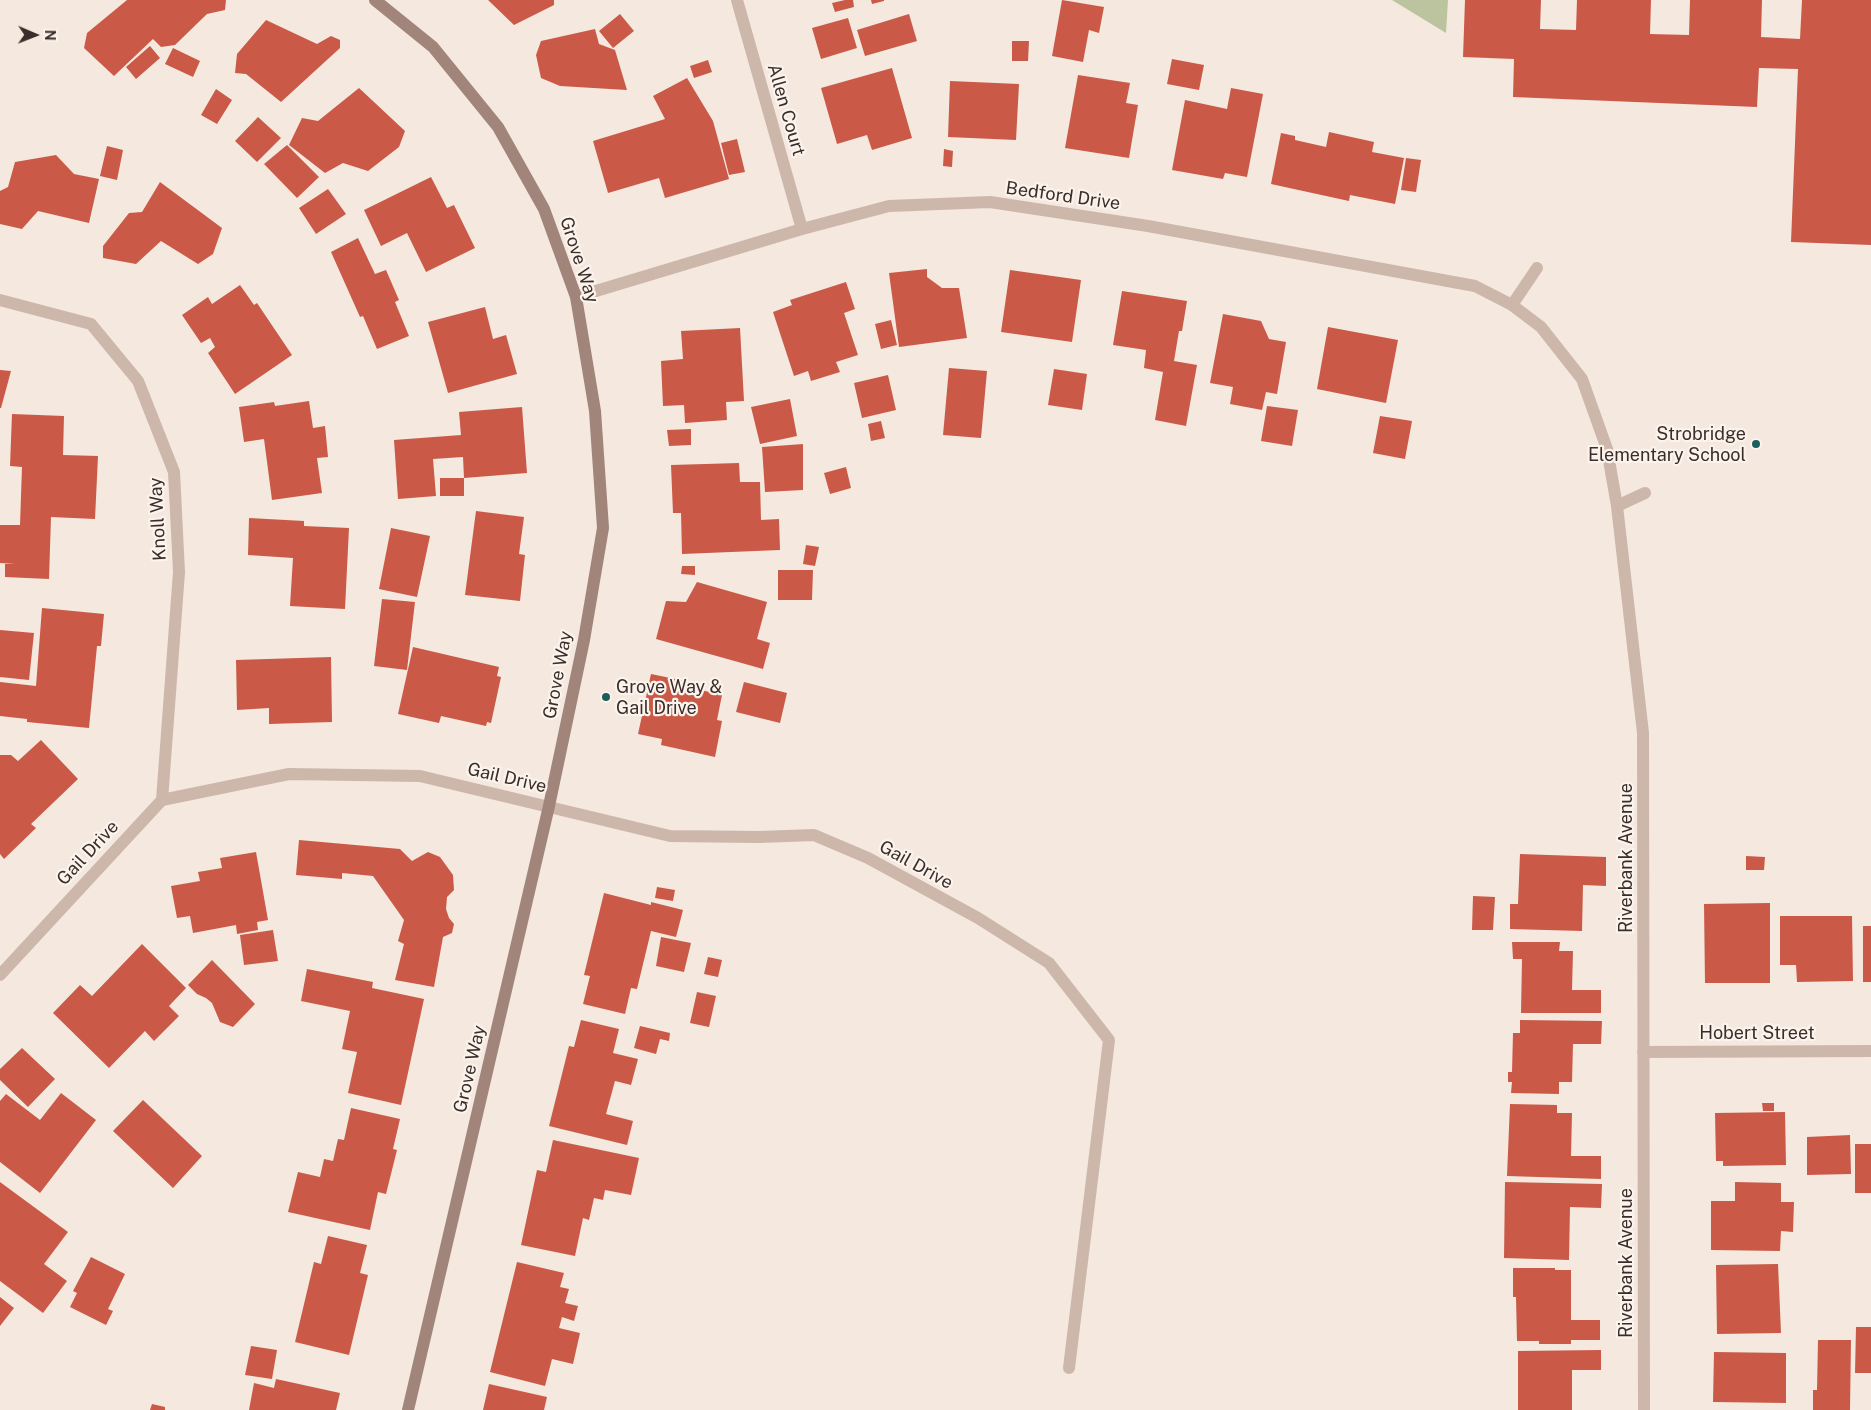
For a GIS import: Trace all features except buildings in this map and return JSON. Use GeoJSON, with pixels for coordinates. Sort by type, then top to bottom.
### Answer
{"type":"FeatureCollection","features":[{"type":"Feature","properties":{"kind":"main road","name":"Grove Way"},"geometry":{"type":"LineString","coordinates":[[375,0],[433,46],[498,127],[544,209],[576,297],[595,411],[603,528],[584,640],[549,806],[408,1410]]}},
{"type":"Feature","properties":{"kind":"street","name":"Allen Court"},"geometry":{"type":"LineString","coordinates":[[737,0],[802,229]]}},
{"type":"Feature","properties":{"kind":"street","name":"Bedford Drive"},"geometry":{"type":"LineString","coordinates":[[576,297],[802,229],[889,206],[990,202],[1148,226],[1475,286],[1512,305],[1541,327]]}},
{"type":"Feature","properties":{"kind":"street"},"geometry":{"type":"LineString","coordinates":[[1512,305],[1537,268]]}},
{"type":"Feature","properties":{"kind":"street","name":"Knoll Way"},"geometry":{"type":"LineString","coordinates":[[0,300],[91,324],[138,381],[174,472],[179,572],[162,800]]}},
{"type":"Feature","properties":{"kind":"street","name":"Riverbank Avenue"},"geometry":{"type":"LineString","coordinates":[[1541,327],[1582,379],[1607,449],[1617,506],[1643,733],[1644,1410]]}},
{"type":"Feature","properties":{"kind":"street"},"geometry":{"type":"LineString","coordinates":[[1617,506],[1645,493]]}},
{"type":"Feature","properties":{"kind":"street","name":"Gail Drive"},"geometry":{"type":"LineString","coordinates":[[0,975],[162,800],[289,774],[420,776],[670,836],[759,837],[814,835],[868,858],[978,918],[1049,963],[1109,1040],[1069,1368]]}},
{"type":"Feature","properties":{"kind":"street","name":"Hobert Street"},"geometry":{"type":"LineString","coordinates":[[1643,1052],[1871,1051]]}},
{"type":"Feature","properties":{"kind":"green space"},"geometry":{"type":"Polygon","coordinates":[[[1392,0],[1448,0],[1446,33],[1392,0]]]}},
{"type":"Feature","properties":{"kind":"place","name":"Strobridge Elementary School"},"geometry":{"type":"Point","coordinates":[1756,444]}},
{"type":"Feature","properties":{"kind":"place","name":"Grove Way & Gail Drive"},"geometry":{"type":"Point","coordinates":[606,697]}}]}
